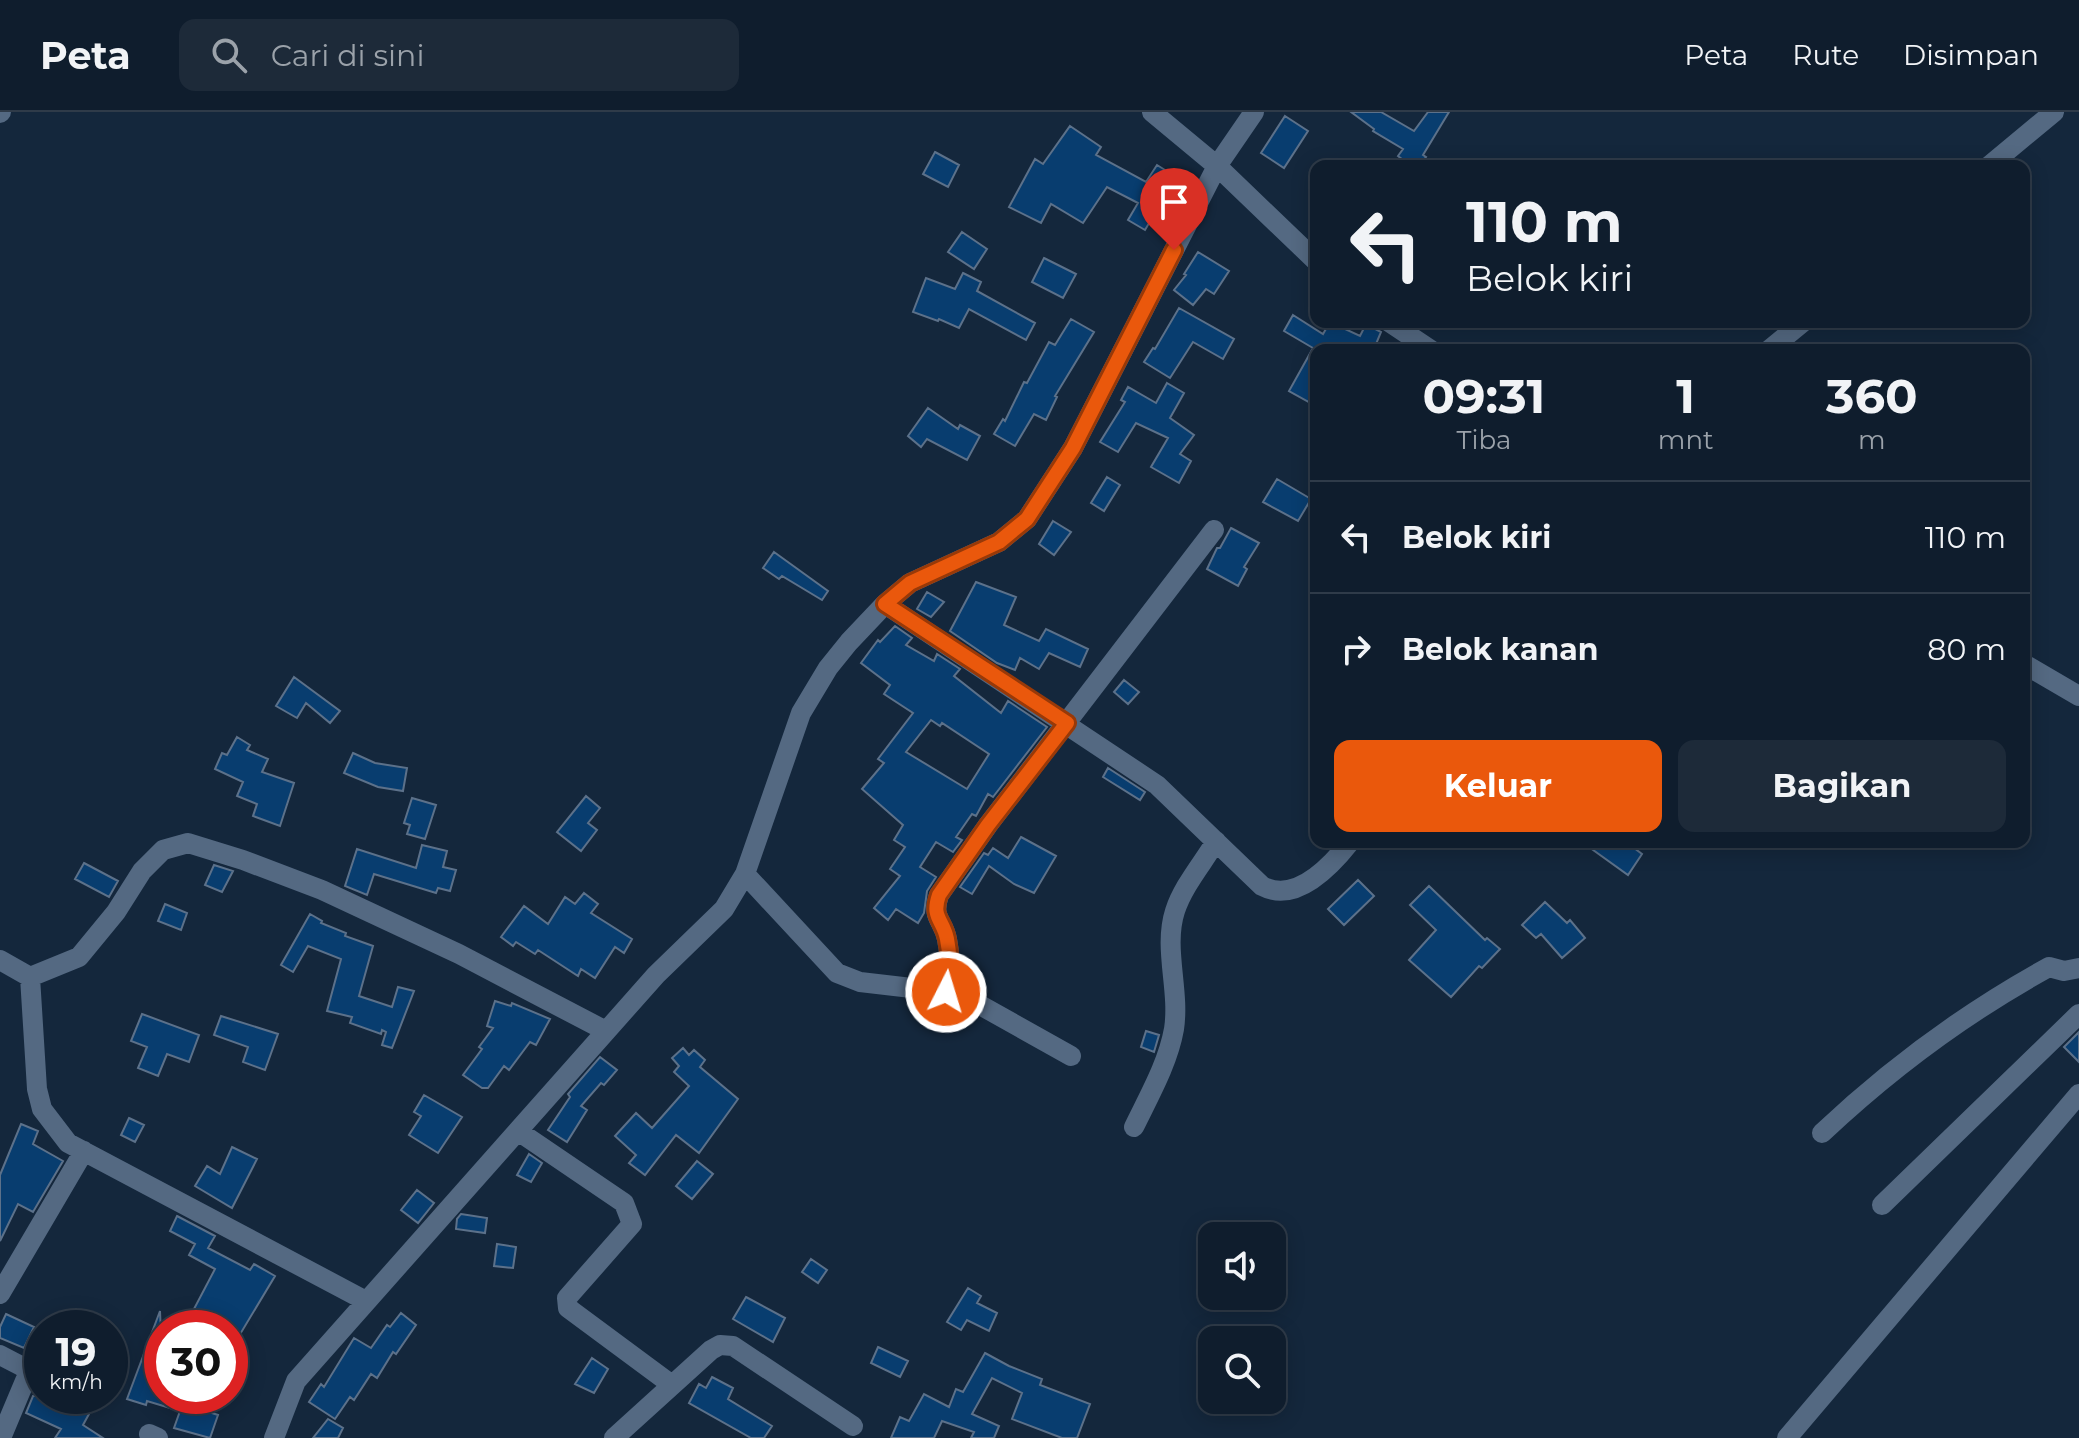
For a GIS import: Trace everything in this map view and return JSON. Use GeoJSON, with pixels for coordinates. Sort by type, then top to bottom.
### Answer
{"type":"FeatureCollection","features":[{"type":"Feature","properties":{"kind":"street"},"geometry":{"type":"LineString","coordinates":[[1152,112],[1217,166],[1310,255]]}},
{"type":"Feature","properties":{"kind":"street"},"geometry":{"type":"LineString","coordinates":[[274,1438],[296,1381],[656,975],[724,909],[745,874],[801,713],[828,668],[885,604],[910,583],[999,542],[1027,519],[1073,448],[1217,166],[1254,112]]}},
{"type":"Feature","properties":{"kind":"street"},"geometry":{"type":"LineString","coordinates":[[1996,160],[2054,112]]}},
{"type":"Feature","properties":{"kind":"street"},"geometry":{"type":"LineString","coordinates":[[1398,328],[1422,344]]}},
{"type":"Feature","properties":{"kind":"street"},"geometry":{"type":"LineString","coordinates":[[1776,344],[1796,328]]}},
{"type":"Feature","properties":{"kind":"street"},"geometry":{"type":"LineString","coordinates":[[946,992],[951,964],[946,934],[936,917],[939,895],[988,825],[1214,530]]}},
{"type":"Feature","properties":{"kind":"street"},"geometry":{"type":"LineString","coordinates":[[885,604],[1157,785],[1269,890],[1286,891],[1302,885],[1337,859],[1345,848]]}},
{"type":"Feature","properties":{"kind":"street"},"geometry":{"type":"LineString","coordinates":[[2030,667],[2079,696]]}},
{"type":"Feature","properties":{"kind":"street"},"geometry":{"type":"LineString","coordinates":[[1134,1127],[1162,1067],[1174,1027],[1174,913],[1216,841]]}},
{"type":"Feature","properties":{"kind":"street"},"geometry":{"type":"LineString","coordinates":[[30,977],[79,957],[116,912],[142,871],[163,850],[188,843],[322,890],[459,954],[606,1031]]}},
{"type":"Feature","properties":{"kind":"street"},"geometry":{"type":"LineString","coordinates":[[745,874],[837,973],[860,982],[946,992],[982,1006],[1071,1056]]}},
{"type":"Feature","properties":{"kind":"street"},"geometry":{"type":"LineString","coordinates":[[0,960],[30,977]]}},
{"type":"Feature","properties":{"kind":"street"},"geometry":{"type":"LineString","coordinates":[[1822,1133],[1864,1093],[1994,997],[2049,967],[2064,971],[2079,968]]}},
{"type":"Feature","properties":{"kind":"street"},"geometry":{"type":"LineString","coordinates":[[30,977],[35,1074],[42,1109],[68,1143],[366,1301]]}},
{"type":"Feature","properties":{"kind":"street"},"geometry":{"type":"LineString","coordinates":[[1882,1205],[2079,1014]]}},
{"type":"Feature","properties":{"kind":"street"},"geometry":{"type":"LineString","coordinates":[[1787,1438],[2078,1099]]}},
{"type":"Feature","properties":{"kind":"street"},"geometry":{"type":"LineString","coordinates":[[518,1131],[624,1203],[632,1224],[567,1298],[568,1308],[672,1385]]}},
{"type":"Feature","properties":{"kind":"street"},"geometry":{"type":"LineString","coordinates":[[0,1294],[84,1151]]}},
{"type":"Feature","properties":{"kind":"street"},"geometry":{"type":"LineString","coordinates":[[614,1438],[720,1345],[733,1346],[853,1426]]}},
{"type":"Feature","properties":{"kind":"street"},"geometry":{"type":"LineString","coordinates":[[0,1355],[25,1368],[27,1376],[1,1438]]}},
{"type":"Feature","properties":{"kind":"building"},"geometry":{"type":"Polygon","coordinates":[[[1351,112],[1381,112],[1414,131],[1428,112],[1449,112],[1423,155],[1426,157],[1424,160],[1403,160],[1398,156],[1403,149],[1351,112]]]}},
{"type":"Feature","properties":{"kind":"building"},"geometry":{"type":"Polygon","coordinates":[[[1285,116],[1308,131],[1284,168],[1261,153],[1285,116]]]}},
{"type":"Feature","properties":{"kind":"building"},"geometry":{"type":"Polygon","coordinates":[[[1070,126],[1101,147],[1096,155],[1146,182],[1157,165],[1173,175],[1154,205],[1158,208],[1145,230],[1128,220],[1138,203],[1107,187],[1083,223],[1051,204],[1041,223],[1009,207],[1035,159],[1043,164],[1070,126]]]}},
{"type":"Feature","properties":{"kind":"building"},"geometry":{"type":"Polygon","coordinates":[[[935,152],[959,165],[948,187],[923,174],[935,152]]]}},
{"type":"Feature","properties":{"kind":"building"},"geometry":{"type":"Polygon","coordinates":[[[962,232],[987,249],[974,269],[948,252],[962,232]]]}},
{"type":"Feature","properties":{"kind":"building"},"geometry":{"type":"Polygon","coordinates":[[[1198,252],[1229,271],[1214,294],[1206,289],[1193,305],[1174,290],[1198,252]]]}},
{"type":"Feature","properties":{"kind":"building"},"geometry":{"type":"Polygon","coordinates":[[[1044,258],[1076,274],[1063,298],[1032,282],[1044,258]]]}},
{"type":"Feature","properties":{"kind":"building"},"geometry":{"type":"Polygon","coordinates":[[[963,273],[981,282],[977,291],[1035,323],[1026,340],[969,309],[959,328],[913,312],[926,278],[955,289],[963,273]]]}},
{"type":"Feature","properties":{"kind":"building"},"geometry":{"type":"Polygon","coordinates":[[[1179,308],[1234,339],[1223,359],[1193,342],[1170,378],[1144,362],[1179,308]]]}},
{"type":"Feature","properties":{"kind":"building"},"geometry":{"type":"Polygon","coordinates":[[[1293,315],[1323,334],[1326,328],[1343,328],[1360,336],[1364,328],[1381,332],[1376,344],[1310,346],[1284,331],[1293,315]]]}},
{"type":"Feature","properties":{"kind":"building"},"geometry":{"type":"Polygon","coordinates":[[[1071,319],[1094,332],[1055,396],[1046,420],[1034,414],[1015,446],[994,434],[1003,419],[1005,421],[1049,342],[1055,345],[1071,319]]]}},
{"type":"Feature","properties":{"kind":"building"},"geometry":{"type":"Polygon","coordinates":[[[1310,353],[1310,403],[1289,391],[1310,353]]]}},
{"type":"Feature","properties":{"kind":"building"},"geometry":{"type":"Polygon","coordinates":[[[1167,383],[1184,393],[1170,418],[1194,435],[1180,454],[1191,461],[1179,483],[1151,467],[1168,438],[1136,423],[1118,452],[1100,442],[1125,402],[1121,400],[1128,387],[1156,403],[1167,383]]]}},
{"type":"Feature","properties":{"kind":"building"},"geometry":{"type":"Polygon","coordinates":[[[928,408],[958,429],[960,425],[980,436],[967,460],[927,439],[921,447],[908,436],[928,408]]]}},
{"type":"Feature","properties":{"kind":"building"},"geometry":{"type":"Polygon","coordinates":[[[1107,477],[1120,485],[1104,511],[1091,503],[1107,477]]]}},
{"type":"Feature","properties":{"kind":"building"},"geometry":{"type":"Polygon","coordinates":[[[1277,479],[1310,498],[1298,521],[1263,502],[1277,479]]]}},
{"type":"Feature","properties":{"kind":"building"},"geometry":{"type":"Polygon","coordinates":[[[1053,521],[1071,532],[1054,555],[1039,544],[1053,521]]]}},
{"type":"Feature","properties":{"kind":"building"},"geometry":{"type":"Polygon","coordinates":[[[1231,528],[1259,543],[1244,567],[1247,569],[1238,586],[1207,569],[1231,528]]]}},
{"type":"Feature","properties":{"kind":"building"},"geometry":{"type":"Polygon","coordinates":[[[774,552],[828,591],[822,600],[763,568],[774,552]]]}},
{"type":"Feature","properties":{"kind":"building"},"geometry":{"type":"Polygon","coordinates":[[[976,582],[1016,597],[1004,625],[1039,641],[1046,629],[1088,649],[1080,667],[1049,653],[1039,669],[1020,658],[1015,670],[997,663],[950,631],[976,582]]]}},
{"type":"Feature","properties":{"kind":"building"},"geometry":{"type":"Polygon","coordinates":[[[927,592],[944,602],[931,617],[917,609],[927,592]]]}},
{"type":"Feature","properties":{"kind":"building"},"geometry":{"type":"Polygon","coordinates":[[[895,626],[912,638],[906,645],[934,661],[937,654],[960,669],[954,676],[1001,713],[1008,701],[1047,727],[993,797],[988,794],[976,816],[972,814],[956,837],[962,840],[953,852],[936,842],[920,867],[936,877],[927,891],[924,913],[918,923],[896,909],[888,920],[874,908],[900,876],[890,869],[905,847],[894,840],[903,825],[862,789],[884,763],[878,759],[913,713],[884,694],[890,685],[861,663],[878,640],[880,642],[895,626]],[[931,720],[906,752],[967,789],[989,754],[942,723],[940,726],[931,720]]]}},
{"type":"Feature","properties":{"kind":"building"},"geometry":{"type":"Polygon","coordinates":[[[294,677],[340,711],[330,723],[306,703],[297,718],[276,706],[294,677]]]}},
{"type":"Feature","properties":{"kind":"building"},"geometry":{"type":"Polygon","coordinates":[[[1124,680],[1139,692],[1128,704],[1114,692],[1124,680]]]}},
{"type":"Feature","properties":{"kind":"building"},"geometry":{"type":"Polygon","coordinates":[[[237,737],[250,745],[247,750],[268,759],[262,772],[294,783],[280,826],[253,816],[257,804],[237,796],[243,782],[215,769],[222,753],[227,755],[237,737]]]}},
{"type":"Feature","properties":{"kind":"building"},"geometry":{"type":"Polygon","coordinates":[[[353,753],[375,763],[407,768],[403,791],[378,787],[344,773],[353,753]]]}},
{"type":"Feature","properties":{"kind":"building"},"geometry":{"type":"Polygon","coordinates":[[[1108,768],[1145,792],[1140,800],[1103,777],[1108,768]]]}},
{"type":"Feature","properties":{"kind":"building"},"geometry":{"type":"Polygon","coordinates":[[[586,796],[600,808],[588,823],[597,830],[581,851],[557,832],[586,796]]]}},
{"type":"Feature","properties":{"kind":"building"},"geometry":{"type":"Polygon","coordinates":[[[412,798],[436,805],[425,839],[407,834],[410,825],[404,823],[412,798]]]}},
{"type":"Feature","properties":{"kind":"building"},"geometry":{"type":"Polygon","coordinates":[[[1021,837],[1056,856],[1034,893],[1014,884],[989,866],[972,894],[960,887],[984,853],[988,855],[993,848],[1008,858],[1021,837]]]}},
{"type":"Feature","properties":{"kind":"building"},"geometry":{"type":"Polygon","coordinates":[[[422,845],[447,851],[443,867],[456,870],[450,891],[438,888],[436,893],[374,874],[367,895],[345,886],[357,849],[416,868],[422,845]]]}},
{"type":"Feature","properties":{"kind":"building"},"geometry":{"type":"Polygon","coordinates":[[[1590,848],[1634,848],[1642,854],[1628,875],[1590,848]]]}},
{"type":"Feature","properties":{"kind":"building"},"geometry":{"type":"Polygon","coordinates":[[[84,863],[118,881],[109,897],[75,879],[84,863]]]}},
{"type":"Feature","properties":{"kind":"building"},"geometry":{"type":"Polygon","coordinates":[[[214,865],[233,871],[222,892],[205,885],[214,865]]]}},
{"type":"Feature","properties":{"kind":"building"},"geometry":{"type":"Polygon","coordinates":[[[1358,880],[1374,896],[1344,925],[1328,909],[1358,880]]]}},
{"type":"Feature","properties":{"kind":"building"},"geometry":{"type":"Polygon","coordinates":[[[1429,886],[1485,940],[1487,938],[1500,949],[1482,968],[1479,966],[1451,997],[1409,960],[1436,930],[1410,905],[1429,886]]]}},
{"type":"Feature","properties":{"kind":"building"},"geometry":{"type":"Polygon","coordinates":[[[584,893],[598,904],[591,913],[632,939],[624,953],[615,947],[595,978],[581,969],[578,976],[538,950],[535,954],[516,942],[513,946],[501,937],[524,906],[548,924],[565,897],[575,904],[584,893]]]}},
{"type":"Feature","properties":{"kind":"building"},"geometry":{"type":"Polygon","coordinates":[[[1545,902],[1567,923],[1570,920],[1585,938],[1562,958],[1541,934],[1536,938],[1522,925],[1545,902]]]}},
{"type":"Feature","properties":{"kind":"building"},"geometry":{"type":"Polygon","coordinates":[[[165,904],[187,913],[181,930],[158,921],[165,904]]]}},
{"type":"Feature","properties":{"kind":"building"},"geometry":{"type":"Polygon","coordinates":[[[310,914],[321,923],[346,933],[345,936],[373,946],[359,996],[392,1007],[398,987],[414,991],[392,1048],[382,1045],[386,1032],[382,1030],[381,1034],[350,1023],[352,1017],[327,1011],[341,959],[308,946],[293,972],[281,965],[310,914]]]}},
{"type":"Feature","properties":{"kind":"building"},"geometry":{"type":"Polygon","coordinates":[[[495,1001],[511,1006],[512,1003],[550,1019],[536,1045],[530,1042],[509,1070],[504,1066],[488,1088],[482,1088],[463,1075],[493,1028],[487,1026],[495,1001]]]}},
{"type":"Feature","properties":{"kind":"building"},"geometry":{"type":"Polygon","coordinates":[[[142,1014],[199,1035],[189,1062],[167,1054],[158,1076],[138,1068],[147,1047],[131,1041],[142,1014]]]}},
{"type":"Feature","properties":{"kind":"building"},"geometry":{"type":"Polygon","coordinates":[[[221,1016],[278,1034],[265,1070],[243,1062],[248,1047],[214,1035],[221,1016]]]}},
{"type":"Feature","properties":{"kind":"building"},"geometry":{"type":"Polygon","coordinates":[[[1146,1031],[1159,1035],[1154,1052],[1141,1047],[1146,1031]]]}},
{"type":"Feature","properties":{"kind":"building"},"geometry":{"type":"Polygon","coordinates":[[[2079,1032],[2079,1062],[2064,1047],[2079,1032]]]}},
{"type":"Feature","properties":{"kind":"building"},"geometry":{"type":"Polygon","coordinates":[[[683,1048],[689,1055],[694,1050],[705,1060],[700,1067],[738,1099],[699,1153],[676,1135],[645,1175],[629,1163],[636,1155],[615,1136],[636,1113],[652,1128],[689,1086],[674,1072],[679,1066],[672,1058],[683,1048]]]}},
{"type":"Feature","properties":{"kind":"building"},"geometry":{"type":"Polygon","coordinates":[[[600,1057],[617,1070],[581,1106],[587,1110],[567,1142],[548,1130],[570,1097],[568,1094],[600,1057]]]}},
{"type":"Feature","properties":{"kind":"building"},"geometry":{"type":"Polygon","coordinates":[[[424,1095],[462,1117],[438,1153],[409,1135],[421,1116],[414,1112],[424,1095]]]}},
{"type":"Feature","properties":{"kind":"building"},"geometry":{"type":"Polygon","coordinates":[[[129,1118],[144,1125],[135,1142],[121,1135],[129,1118]]]}},
{"type":"Feature","properties":{"kind":"building"},"geometry":{"type":"Polygon","coordinates":[[[21,1124],[38,1131],[33,1144],[63,1161],[33,1212],[18,1204],[0,1241],[0,1175],[21,1124]]]}},
{"type":"Feature","properties":{"kind":"building"},"geometry":{"type":"Polygon","coordinates":[[[232,1147],[257,1159],[232,1208],[195,1186],[207,1166],[220,1174],[232,1147]]]}},
{"type":"Feature","properties":{"kind":"building"},"geometry":{"type":"Polygon","coordinates":[[[529,1154],[542,1163],[531,1182],[517,1175],[529,1154]]]}},
{"type":"Feature","properties":{"kind":"building"},"geometry":{"type":"Polygon","coordinates":[[[697,1161],[713,1174],[692,1199],[676,1186],[697,1161]]]}},
{"type":"Feature","properties":{"kind":"building"},"geometry":{"type":"Polygon","coordinates":[[[417,1190],[434,1203],[418,1223],[401,1210],[417,1190]]]}},
{"type":"Feature","properties":{"kind":"building"},"geometry":{"type":"Polygon","coordinates":[[[461,1214],[487,1218],[485,1233],[456,1229],[461,1214]]]}},
{"type":"Feature","properties":{"kind":"building"},"geometry":{"type":"Polygon","coordinates":[[[177,1216],[215,1236],[208,1248],[250,1270],[254,1264],[275,1276],[248,1321],[248,1310],[193,1310],[215,1269],[189,1255],[195,1244],[170,1231],[177,1216]]]}},
{"type":"Feature","properties":{"kind":"building"},"geometry":{"type":"Polygon","coordinates":[[[497,1244],[516,1247],[513,1268],[494,1266],[497,1244]]]}},
{"type":"Feature","properties":{"kind":"building"},"geometry":{"type":"Polygon","coordinates":[[[811,1259],[827,1270],[818,1283],[802,1272],[811,1259]]]}},
{"type":"Feature","properties":{"kind":"building"},"geometry":{"type":"Polygon","coordinates":[[[968,1288],[981,1296],[977,1303],[997,1313],[989,1331],[967,1320],[961,1330],[947,1322],[968,1288]]]}},
{"type":"Feature","properties":{"kind":"building"},"geometry":{"type":"Polygon","coordinates":[[[746,1297],[785,1318],[773,1342],[733,1319],[746,1297]]]}},
{"type":"Feature","properties":{"kind":"building"},"geometry":{"type":"Polygon","coordinates":[[[401,1313],[416,1325],[396,1354],[393,1352],[377,1378],[371,1374],[354,1400],[350,1397],[335,1419],[309,1402],[321,1384],[324,1387],[354,1338],[371,1348],[387,1325],[390,1327],[401,1313]]]}},
{"type":"Feature","properties":{"kind":"building"},"geometry":{"type":"Polygon","coordinates":[[[6,1314],[24,1322],[24,1348],[0,1338],[0,1327],[6,1314]]]}},
{"type":"Feature","properties":{"kind":"building"},"geometry":{"type":"Polygon","coordinates":[[[878,1347],[908,1361],[900,1377],[871,1363],[878,1347]]]}},
{"type":"Feature","properties":{"kind":"building"},"geometry":{"type":"Polygon","coordinates":[[[985,1353],[1042,1379],[1040,1385],[1090,1404],[1077,1438],[1062,1438],[1012,1419],[1022,1393],[992,1378],[972,1414],[999,1426],[994,1438],[971,1438],[974,1432],[942,1421],[934,1438],[891,1438],[900,1417],[909,1421],[924,1394],[949,1407],[956,1389],[963,1392],[985,1353]]]}},
{"type":"Feature","properties":{"kind":"building"},"geometry":{"type":"Polygon","coordinates":[[[144,1354],[144,1404],[128,1399],[144,1354]]]}},
{"type":"Feature","properties":{"kind":"building"},"geometry":{"type":"Polygon","coordinates":[[[592,1358],[608,1369],[594,1393],[575,1384],[592,1358]]]}},
{"type":"Feature","properties":{"kind":"building"},"geometry":{"type":"Polygon","coordinates":[[[712,1377],[733,1388],[728,1399],[772,1426],[764,1438],[751,1438],[689,1403],[699,1384],[706,1388],[712,1377]]]}},
{"type":"Feature","properties":{"kind":"building"},"geometry":{"type":"Polygon","coordinates":[[[28,1414],[89,1414],[83,1425],[103,1438],[55,1438],[61,1429],[28,1414]]]}},
{"type":"Feature","properties":{"kind":"building"},"geometry":{"type":"Polygon","coordinates":[[[179,1414],[218,1415],[210,1438],[174,1428],[179,1414]]]}},
{"type":"Feature","properties":{"kind":"building"},"geometry":{"type":"Polygon","coordinates":[[[328,1419],[343,1428],[338,1438],[313,1438],[328,1419]]]}},
{"type":"Feature","properties":{"kind":"route"},"geometry":{"type":"LineString","coordinates":[[946,992],[951,964],[946,934],[936,917],[939,895],[988,825],[1067,723],[885,604],[910,583],[999,542],[1027,519],[1073,448],[1174,250]]}}]}
